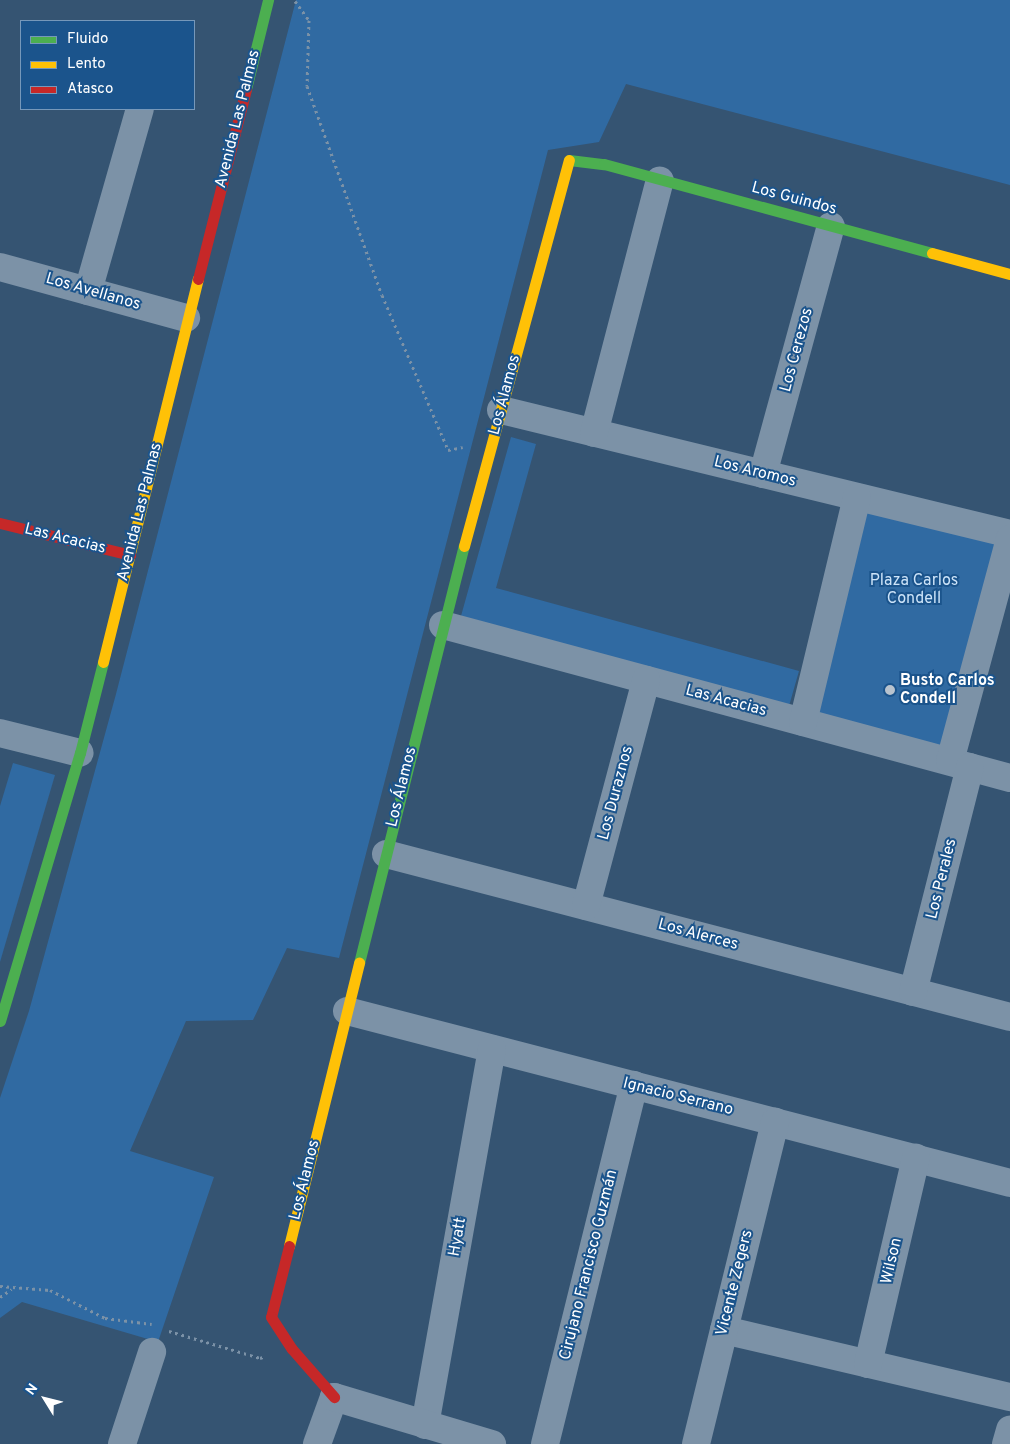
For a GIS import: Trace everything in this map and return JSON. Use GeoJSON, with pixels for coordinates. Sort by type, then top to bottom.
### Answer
{"type":"FeatureCollection","features":[{"type":"Feature","properties":{"kind":"street","name":"Avenida Las Palmas"},"geometry":{"type":"LineString","coordinates":[[0,1021],[80,753],[130,556],[186,318],[268,0]]}},
{"type":"Feature","properties":{"kind":"street"},"geometry":{"type":"LineString","coordinates":[[88,291],[140,110]]}},
{"type":"Feature","properties":{"kind":"street","name":"Los Álamos"},"geometry":{"type":"LineString","coordinates":[[334,1397],[292,1349],[270,1317],[443,625],[568,160]]}},
{"type":"Feature","properties":{"kind":"street","name":"Los Guindos"},"geometry":{"type":"LineString","coordinates":[[568,160],[604,164],[1010,274]]}},
{"type":"Feature","properties":{"kind":"street"},"geometry":{"type":"LineString","coordinates":[[594,433],[660,180]]}},
{"type":"Feature","properties":{"kind":"street","name":"Los Cerezos"},"geometry":{"type":"LineString","coordinates":[[763,474],[831,226]]}},
{"type":"Feature","properties":{"kind":"street","name":"Los Avellanos"},"geometry":{"type":"LineString","coordinates":[[0,267],[186,318]]}},
{"type":"Feature","properties":{"kind":"street","name":"Los Aromos"},"geometry":{"type":"LineString","coordinates":[[501,410],[1010,534]]}},
{"type":"Feature","properties":{"kind":"street"},"geometry":{"type":"LineString","coordinates":[[803,722],[857,497]]}},
{"type":"Feature","properties":{"kind":"street","name":"Las Acacias"},"geometry":{"type":"LineString","coordinates":[[0,523],[130,556]]}},
{"type":"Feature","properties":{"kind":"street","name":"Los Perales"},"geometry":{"type":"LineString","coordinates":[[913,992],[960,764],[1010,539]]}},
{"type":"Feature","properties":{"kind":"street","name":"Las Acacias"},"geometry":{"type":"LineString","coordinates":[[443,625],[1010,778]]}},
{"type":"Feature","properties":{"kind":"street","name":"Los Duraznos"},"geometry":{"type":"LineString","coordinates":[[586,906],[646,680]]}},
{"type":"Feature","properties":{"kind":"street"},"geometry":{"type":"LineString","coordinates":[[0,734],[80,753]]}},
{"type":"Feature","properties":{"kind":"street","name":"Los Alerces"},"geometry":{"type":"LineString","coordinates":[[386,854],[1010,1017]]}},
{"type":"Feature","properties":{"kind":"street","name":"Ignacio Serrano"},"geometry":{"type":"LineString","coordinates":[[347,1011],[1010,1183]]}},
{"type":"Feature","properties":{"kind":"street","name":"Hyatt"},"geometry":{"type":"LineString","coordinates":[[425,1425],[492,1049]]}},
{"type":"Feature","properties":{"kind":"street","name":"Cirujano Francisco Guzmán"},"geometry":{"type":"LineString","coordinates":[[545,1444],[634,1085]]}},
{"type":"Feature","properties":{"kind":"street","name":"Vicente Zegers"},"geometry":{"type":"LineString","coordinates":[[696,1444],[774,1122]]}},
{"type":"Feature","properties":{"kind":"street","name":"Wilson"},"geometry":{"type":"LineString","coordinates":[[868,1364],[916,1158]]}},
{"type":"Feature","properties":{"kind":"street"},"geometry":{"type":"LineString","coordinates":[[724,1330],[1010,1397]]}},
{"type":"Feature","properties":{"kind":"street"},"geometry":{"type":"LineString","coordinates":[[122,1444],[158,1336]]}},
{"type":"Feature","properties":{"kind":"street"},"geometry":{"type":"LineString","coordinates":[[317,1444],[334,1397],[492,1444]]}},
{"type":"Feature","properties":{"kind":"street"},"geometry":{"type":"LineString","coordinates":[[1006,1444],[1010,1430]]}},
{"type":"Feature","properties":{"kind":"path"},"geometry":{"type":"LineString","coordinates":[[295,0],[309,20],[307,86],[382,295],[424,399],[448,450],[493,440]]}},
{"type":"Feature","properties":{"kind":"path"},"geometry":{"type":"LineString","coordinates":[[0,1286],[12,1289],[50,1290],[105,1318],[158,1336],[260,1358],[292,1349]]}},
{"type":"Feature","properties":{"kind":"path"},"geometry":{"type":"LineString","coordinates":[[0,1297],[12,1289]]}},
{"type":"Feature","properties":{"kind":"green space"},"geometry":{"type":"Polygon","coordinates":[[[296,0],[1010,0],[1010,185],[626,84],[599,142],[548,150],[339,958],[287,948],[253,1020],[186,1021],[130,1151],[214,1177],[158,1342],[22,1302],[0,1318],[0,1098],[29,1011],[116,694],[296,0]]]}},
{"type":"Feature","properties":{"kind":"green space"},"geometry":{"type":"Polygon","coordinates":[[[511,437],[536,444],[496,588],[799,671],[789,706],[461,616],[511,437]]]}},
{"type":"Feature","properties":{"kind":"green space","name":"Plaza Carlos Condell"},"geometry":{"type":"Polygon","coordinates":[[[863,504],[1000,538],[944,756],[811,719],[863,504]]]}},
{"type":"Feature","properties":{"kind":"green space"},"geometry":{"type":"Polygon","coordinates":[[[13,763],[55,775],[0,962],[0,806],[13,763]]]}},
{"type":"Feature","properties":{"kind":"traffic: fast"},"geometry":{"type":"LineString","coordinates":[[246,89],[268,0]]}},
{"type":"Feature","properties":{"kind":"traffic: fast"},"geometry":{"type":"LineString","coordinates":[[569,160],[604,164],[932,253]]}},
{"type":"Feature","properties":{"kind":"traffic: fast"},"geometry":{"type":"LineString","coordinates":[[359,963],[464,546]]}},
{"type":"Feature","properties":{"kind":"traffic: fast"},"geometry":{"type":"LineString","coordinates":[[0,1021],[80,753],[103,662]]}},
{"type":"Feature","properties":{"kind":"traffic: slow"},"geometry":{"type":"LineString","coordinates":[[464,546],[569,160]]}},
{"type":"Feature","properties":{"kind":"traffic: slow"},"geometry":{"type":"LineString","coordinates":[[932,253],[1010,274]]}},
{"type":"Feature","properties":{"kind":"traffic: slow"},"geometry":{"type":"LineString","coordinates":[[103,662],[198,279]]}},
{"type":"Feature","properties":{"kind":"traffic: slow"},"geometry":{"type":"LineString","coordinates":[[289,1246],[359,963]]}},
{"type":"Feature","properties":{"kind":"traffic: jam"},"geometry":{"type":"LineString","coordinates":[[198,279],[246,89]]}},
{"type":"Feature","properties":{"kind":"traffic: jam"},"geometry":{"type":"LineString","coordinates":[[0,523],[130,555]]}},
{"type":"Feature","properties":{"kind":"traffic: jam"},"geometry":{"type":"LineString","coordinates":[[289,1246],[271,1317],[292,1349],[334,1397]]}},
{"type":"Feature","properties":{"kind":"place","name":"Busto Carlos Condell"},"geometry":{"type":"Point","coordinates":[890,690]}}]}
